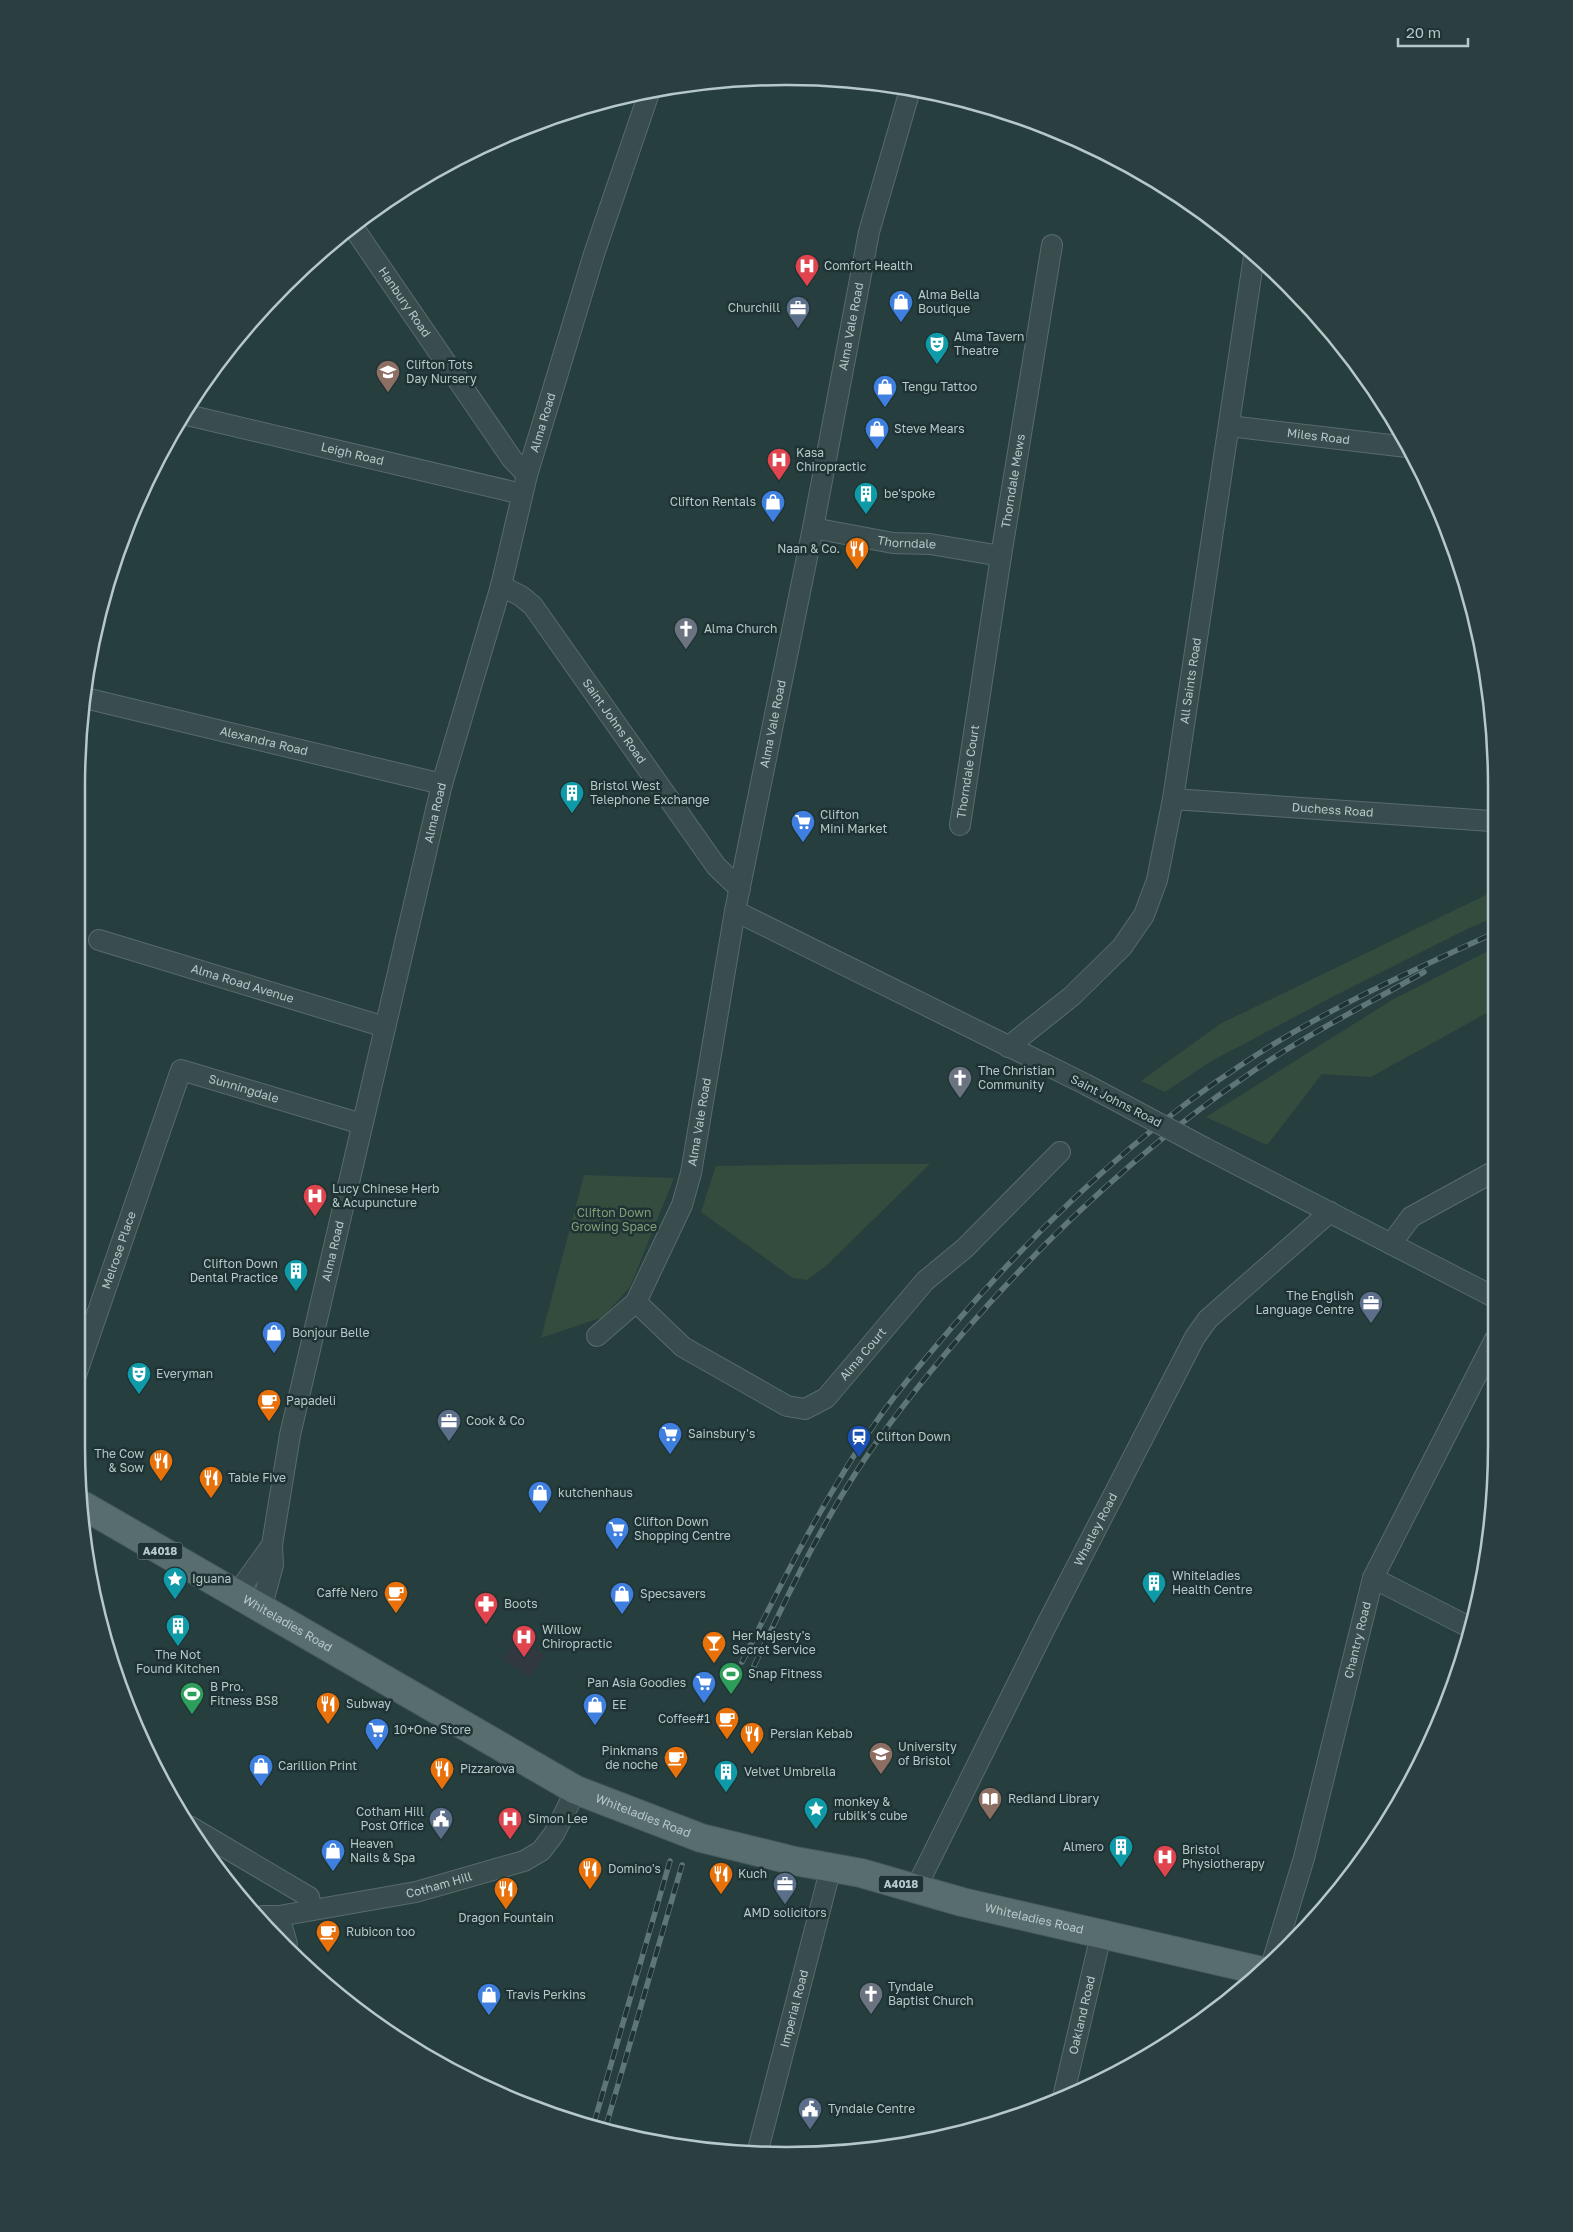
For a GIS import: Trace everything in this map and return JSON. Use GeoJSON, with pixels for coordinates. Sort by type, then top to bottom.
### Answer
{"type":"FeatureCollection","features":[{"type":"Feature","properties":{"kind":"main road","name":"Whiteladies Road"},"geometry":{"type":"LineString","coordinates":[[89,1509],[576,1790],[701,1838],[794,1861],[831,1867],[916,1888],[962,1902],[1101,1935],[1253,1969]]}},
{"type":"Feature","properties":{"kind":"street","name":"Alma Vale Road"},"geometry":{"type":"LineString","coordinates":[[598,1336],[636,1302],[682,1206],[691,1172],[735,911],[813,528],[869,232],[908,96]]}},
{"type":"Feature","properties":{"kind":"street","name":"Alma Road"},"geometry":{"type":"LineString","coordinates":[[261,1609],[273,1565],[272,1545],[290,1435],[442,784],[501,586],[524,484],[594,254],[647,99]]}},
{"type":"Feature","properties":{"kind":"street","name":"Hanbury Road"},"geometry":{"type":"LineString","coordinates":[[356,232],[512,460],[524,484]]}},
{"type":"Feature","properties":{"kind":"street","name":"Thorndale Mews"},"geometry":{"type":"LineString","coordinates":[[976,720],[1000,556],[1052,245]]}},
{"type":"Feature","properties":{"kind":"street","name":"All Saints Road"},"geometry":{"type":"LineString","coordinates":[[1008,1047],[1072,996],[1122,947],[1144,915],[1157,880],[1173,799],[1253,263]]}},
{"type":"Feature","properties":{"kind":"street","name":"Leigh Road"},"geometry":{"type":"LineString","coordinates":[[191,416],[524,484]]}},
{"type":"Feature","properties":{"kind":"street","name":"Miles Road"},"geometry":{"type":"LineString","coordinates":[[1229,426],[1400,447]]}},
{"type":"Feature","properties":{"kind":"street","name":"Thorndale"},"geometry":{"type":"LineString","coordinates":[[813,528],[893,543],[930,544],[1000,556]]}},
{"type":"Feature","properties":{"kind":"street","name":"Saint Johns Road"},"geometry":{"type":"LineString","coordinates":[[501,586],[521,596],[533,606],[716,866],[740,889]]}},
{"type":"Feature","properties":{"kind":"street","name":"Alexandra Road"},"geometry":{"type":"LineString","coordinates":[[91,699],[442,784]]}},
{"type":"Feature","properties":{"kind":"street","name":"Thorndale Court"},"geometry":{"type":"LineString","coordinates":[[960,825],[976,720]]}},
{"type":"Feature","properties":{"kind":"street","name":"Duchess Road"},"geometry":{"type":"LineString","coordinates":[[1173,799],[1488,821]]}},
{"type":"Feature","properties":{"kind":"street","name":"Saint Johns Road"},"geometry":{"type":"LineString","coordinates":[[735,911],[1085,1084],[1488,1294]]}},
{"type":"Feature","properties":{"kind":"street","name":"Alma Road Avenue"},"geometry":{"type":"LineString","coordinates":[[99,940],[385,1027]]}},
{"type":"Feature","properties":{"kind":"street","name":"Sunningdale"},"geometry":{"type":"LineString","coordinates":[[161,1125],[181,1070],[362,1124]]}},
{"type":"Feature","properties":{"kind":"street","name":"Melrose Place"},"geometry":{"type":"LineString","coordinates":[[85,1349],[161,1125]]}},
{"type":"Feature","properties":{"kind":"street","name":"Alma Court"},"geometry":{"type":"LineString","coordinates":[[636,1302],[683,1347],[787,1406],[805,1408],[826,1398],[925,1280],[965,1248],[1060,1152]]}},
{"type":"Feature","properties":{"kind":"street"},"geometry":{"type":"LineString","coordinates":[[1390,1244],[1411,1217],[1488,1175]]}},
{"type":"Feature","properties":{"kind":"street","name":"Whatley Road"},"geometry":{"type":"LineString","coordinates":[[916,1888],[1046,1626],[1194,1337],[1208,1319],[1330,1212]]}},
{"type":"Feature","properties":{"kind":"street","name":"Chantry Road"},"geometry":{"type":"LineString","coordinates":[[1277,1948],[1304,1858],[1373,1578],[1488,1353]]}},
{"type":"Feature","properties":{"kind":"street","name":"Alma Road"},"geometry":{"type":"LineString","coordinates":[[236,1595],[272,1545]]}},
{"type":"Feature","properties":{"kind":"street"},"geometry":{"type":"LineString","coordinates":[[1373,1578],[1464,1625]]}},
{"type":"Feature","properties":{"kind":"street","name":"Cotham Hill"},"geometry":{"type":"LineString","coordinates":[[271,1916],[416,1892],[507,1868],[524,1861],[541,1851],[554,1834],[576,1790]]}},
{"type":"Feature","properties":{"kind":"street"},"geometry":{"type":"LineString","coordinates":[[202,1834],[309,1897],[312,1910]]}},
{"type":"Feature","properties":{"kind":"street","name":"Imperial Road"},"geometry":{"type":"LineString","coordinates":[[759,2146],[831,1867]]}},
{"type":"Feature","properties":{"kind":"street"},"geometry":{"type":"LineString","coordinates":[[271,1916],[279,1930]]}},
{"type":"Feature","properties":{"kind":"street","name":"Oakland Road"},"geometry":{"type":"LineString","coordinates":[[1065,2090],[1101,1935]]}},
{"type":"Feature","properties":{"kind":"shaded area","name":"Willow Chiropractic"},"geometry":{"type":"Polygon","coordinates":[[[516,1637],[545,1655],[531,1677],[503,1660],[516,1637]]]}},
{"type":"Feature","properties":{"kind":"green space"},"geometry":{"type":"Polygon","coordinates":[[[1488,894],[1488,920],[1334,996],[1210,1062],[1165,1092],[1141,1081],[1220,1024],[1488,894]]]}},
{"type":"Feature","properties":{"kind":"green space"},"geometry":{"type":"Polygon","coordinates":[[[1488,951],[1488,1012],[1371,1077],[1322,1074],[1267,1145],[1206,1117],[1392,1000],[1488,951]]]}},
{"type":"Feature","properties":{"kind":"green space"},"geometry":{"type":"Polygon","coordinates":[[[930,1164],[826,1266],[807,1280],[793,1278],[701,1212],[716,1166],[930,1164]]]}},
{"type":"Feature","properties":{"kind":"green space","name":"Clifton Down Growing Space"},"geometry":{"type":"Polygon","coordinates":[[[584,1175],[674,1178],[630,1287],[603,1317],[541,1338],[584,1175]]]}},
{"type":"Feature","properties":{"kind":"railway"},"geometry":{"type":"LineString","coordinates":[[742,1662],[822,1510],[857,1451],[885,1409],[923,1361],[985,1289],[1054,1218],[1126,1151],[1164,1120],[1244,1063],[1334,1010],[1397,978],[1488,936]]}},
{"type":"Feature","properties":{"kind":"railway"},"geometry":{"type":"LineString","coordinates":[[754,1666],[814,1544],[867,1455],[935,1366],[1029,1261],[1134,1162],[1209,1102],[1291,1047],[1424,972]]}},
{"type":"Feature","properties":{"kind":"railway"},"geometry":{"type":"LineString","coordinates":[[595,2120],[670,1861]]}},
{"type":"Feature","properties":{"kind":"railway"},"geometry":{"type":"LineString","coordinates":[[607,2123],[682,1865]]}},
{"type":"Feature","properties":{"kind":"place","name":"Comfort Health"},"geometry":{"type":"Point","coordinates":[807,287]}},
{"type":"Feature","properties":{"kind":"place","name":"Alma Bella Boutique"},"geometry":{"type":"Point","coordinates":[901,323]}},
{"type":"Feature","properties":{"kind":"place","name":"Churchill"},"geometry":{"type":"Point","coordinates":[798,329]}},
{"type":"Feature","properties":{"kind":"place","name":"Alma Tavern Theatre"},"geometry":{"type":"Point","coordinates":[937,365]}},
{"type":"Feature","properties":{"kind":"place","name":"Clifton Tots Day Nursery"},"geometry":{"type":"Point","coordinates":[388,393]}},
{"type":"Feature","properties":{"kind":"place","name":"Tengu Tattoo"},"geometry":{"type":"Point","coordinates":[885,408]}},
{"type":"Feature","properties":{"kind":"place","name":"Steve Mears"},"geometry":{"type":"Point","coordinates":[877,450]}},
{"type":"Feature","properties":{"kind":"place","name":"Kasa Chiropractic"},"geometry":{"type":"Point","coordinates":[779,481]}},
{"type":"Feature","properties":{"kind":"place","name":"be'spoke"},"geometry":{"type":"Point","coordinates":[866,515]}},
{"type":"Feature","properties":{"kind":"place","name":"Clifton Rentals"},"geometry":{"type":"Point","coordinates":[773,523]}},
{"type":"Feature","properties":{"kind":"place","name":"Naan & Co."},"geometry":{"type":"Point","coordinates":[857,570]}},
{"type":"Feature","properties":{"kind":"place","name":"Alma Church"},"geometry":{"type":"Point","coordinates":[686,650]}},
{"type":"Feature","properties":{"kind":"place","name":"Bristol West Telephone Exchange"},"geometry":{"type":"Point","coordinates":[572,814]}},
{"type":"Feature","properties":{"kind":"place","name":"Clifton Mini Market"},"geometry":{"type":"Point","coordinates":[803,843]}},
{"type":"Feature","properties":{"kind":"place","name":"The Christian Community"},"geometry":{"type":"Point","coordinates":[960,1099]}},
{"type":"Feature","properties":{"kind":"place","name":"Lucy Chinese Herb & Acupuncture"},"geometry":{"type":"Point","coordinates":[315,1217]}},
{"type":"Feature","properties":{"kind":"place","name":"Clifton Down Dental Practice"},"geometry":{"type":"Point","coordinates":[296,1292]}},
{"type":"Feature","properties":{"kind":"place","name":"The English Language Centre"},"geometry":{"type":"Point","coordinates":[1371,1324]}},
{"type":"Feature","properties":{"kind":"place","name":"Bonjour Belle"},"geometry":{"type":"Point","coordinates":[274,1354]}},
{"type":"Feature","properties":{"kind":"place","name":"Everyman"},"geometry":{"type":"Point","coordinates":[139,1395]}},
{"type":"Feature","properties":{"kind":"place","name":"Papadeli"},"geometry":{"type":"Point","coordinates":[269,1422]}},
{"type":"Feature","properties":{"kind":"place","name":"Cook & Co"},"geometry":{"type":"Point","coordinates":[449,1442]}},
{"type":"Feature","properties":{"kind":"place","name":"Sainsbury's"},"geometry":{"type":"Point","coordinates":[670,1455]}},
{"type":"Feature","properties":{"kind":"place","name":"Clifton Down"},"geometry":{"type":"Point","coordinates":[859,1458]}},
{"type":"Feature","properties":{"kind":"place","name":"The Cow & Sow"},"geometry":{"type":"Point","coordinates":[161,1482]}},
{"type":"Feature","properties":{"kind":"place","name":"Table Five"},"geometry":{"type":"Point","coordinates":[211,1499]}},
{"type":"Feature","properties":{"kind":"place","name":"kutchenhaus"},"geometry":{"type":"Point","coordinates":[540,1514]}},
{"type":"Feature","properties":{"kind":"place","name":"Clifton Down Shopping Centre"},"geometry":{"type":"Point","coordinates":[617,1550]}},
{"type":"Feature","properties":{"kind":"place","name":"Iguana"},"geometry":{"type":"Point","coordinates":[175,1600]}},
{"type":"Feature","properties":{"kind":"place","name":"Whiteladies Health Centre"},"geometry":{"type":"Point","coordinates":[1154,1604]}},
{"type":"Feature","properties":{"kind":"place","name":"Caffè Nero"},"geometry":{"type":"Point","coordinates":[396,1614]}},
{"type":"Feature","properties":{"kind":"place","name":"Specsavers"},"geometry":{"type":"Point","coordinates":[622,1615]}},
{"type":"Feature","properties":{"kind":"place","name":"Boots"},"geometry":{"type":"Point","coordinates":[486,1625]}},
{"type":"Feature","properties":{"kind":"place","name":"The Not Found Kitchen"},"geometry":{"type":"Point","coordinates":[178,1647]}},
{"type":"Feature","properties":{"kind":"place","name":"Willow Chiropractic"},"geometry":{"type":"Point","coordinates":[524,1658]}},
{"type":"Feature","properties":{"kind":"place","name":"Her Majesty's Secret Service"},"geometry":{"type":"Point","coordinates":[714,1664]}},
{"type":"Feature","properties":{"kind":"place","name":"Snap Fitness"},"geometry":{"type":"Point","coordinates":[731,1695]}},
{"type":"Feature","properties":{"kind":"place","name":"Pan Asia Goodies"},"geometry":{"type":"Point","coordinates":[704,1704]}},
{"type":"Feature","properties":{"kind":"place","name":"B Pro. Fitness BS8"},"geometry":{"type":"Point","coordinates":[192,1715]}},
{"type":"Feature","properties":{"kind":"place","name":"Subway"},"geometry":{"type":"Point","coordinates":[328,1725]}},
{"type":"Feature","properties":{"kind":"place","name":"EE"},"geometry":{"type":"Point","coordinates":[595,1726]}},
{"type":"Feature","properties":{"kind":"place","name":"Coffee#1"},"geometry":{"type":"Point","coordinates":[727,1740]}},
{"type":"Feature","properties":{"kind":"place","name":"10+One Store"},"geometry":{"type":"Point","coordinates":[377,1751]}},
{"type":"Feature","properties":{"kind":"place","name":"Persian Kebab"},"geometry":{"type":"Point","coordinates":[752,1755]}},
{"type":"Feature","properties":{"kind":"place","name":"University of Bristol"},"geometry":{"type":"Point","coordinates":[881,1775]}},
{"type":"Feature","properties":{"kind":"place","name":"Pinkmans de noche"},"geometry":{"type":"Point","coordinates":[676,1779]}},
{"type":"Feature","properties":{"kind":"place","name":"Carillion Print"},"geometry":{"type":"Point","coordinates":[261,1787]}},
{"type":"Feature","properties":{"kind":"place","name":"Pizzarova"},"geometry":{"type":"Point","coordinates":[442,1790]}},
{"type":"Feature","properties":{"kind":"place","name":"Velvet Umbrella"},"geometry":{"type":"Point","coordinates":[726,1793]}},
{"type":"Feature","properties":{"kind":"place","name":"Redland Library"},"geometry":{"type":"Point","coordinates":[990,1820]}},
{"type":"Feature","properties":{"kind":"place","name":"monkey & rubilk's cube"},"geometry":{"type":"Point","coordinates":[816,1830]}},
{"type":"Feature","properties":{"kind":"place","name":"Cotham Hill Post Office"},"geometry":{"type":"Point","coordinates":[441,1840]}},
{"type":"Feature","properties":{"kind":"place","name":"Simon Lee"},"geometry":{"type":"Point","coordinates":[510,1840]}},
{"type":"Feature","properties":{"kind":"place","name":"Almero"},"geometry":{"type":"Point","coordinates":[1121,1868]}},
{"type":"Feature","properties":{"kind":"place","name":"Heaven Nails & Spa"},"geometry":{"type":"Point","coordinates":[333,1872]}},
{"type":"Feature","properties":{"kind":"place","name":"Bristol Physiotherapy"},"geometry":{"type":"Point","coordinates":[1165,1878]}},
{"type":"Feature","properties":{"kind":"place","name":"Domino's"},"geometry":{"type":"Point","coordinates":[590,1890]}},
{"type":"Feature","properties":{"kind":"place","name":"Kuch"},"geometry":{"type":"Point","coordinates":[721,1895]}},
{"type":"Feature","properties":{"kind":"place","name":"AMD solicitors"},"geometry":{"type":"Point","coordinates":[785,1905]}},
{"type":"Feature","properties":{"kind":"place","name":"Dragon Fountain"},"geometry":{"type":"Point","coordinates":[506,1910]}},
{"type":"Feature","properties":{"kind":"place","name":"Rubicon too"},"geometry":{"type":"Point","coordinates":[328,1953]}},
{"type":"Feature","properties":{"kind":"place","name":"Tyndale Baptist Church"},"geometry":{"type":"Point","coordinates":[871,2015]}},
{"type":"Feature","properties":{"kind":"place","name":"Travis Perkins"},"geometry":{"type":"Point","coordinates":[489,2016]}},
{"type":"Feature","properties":{"kind":"place","name":"Tyndale Centre"},"geometry":{"type":"Point","coordinates":[810,2130]}}]}
